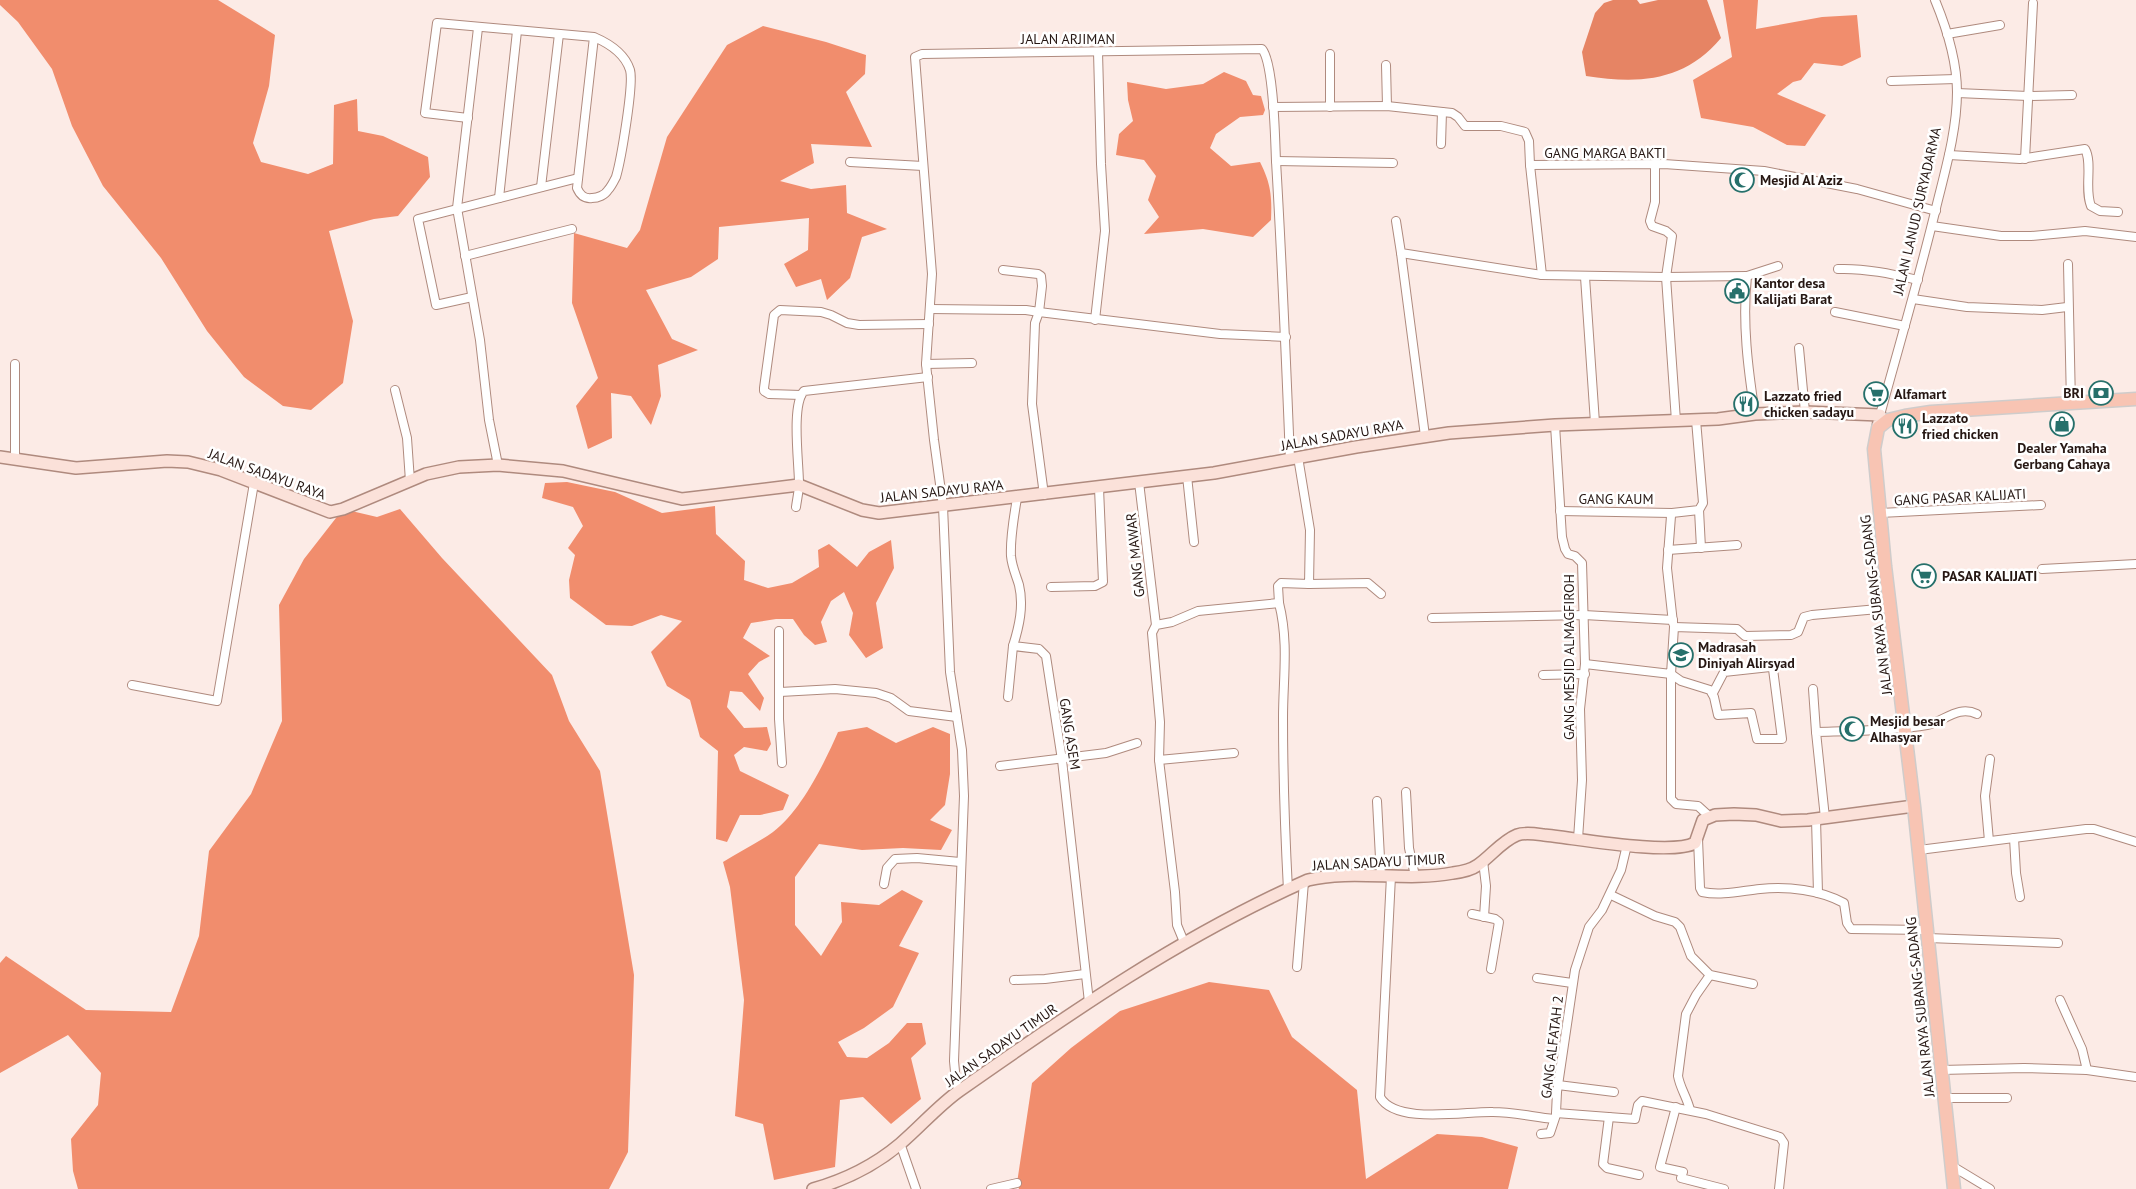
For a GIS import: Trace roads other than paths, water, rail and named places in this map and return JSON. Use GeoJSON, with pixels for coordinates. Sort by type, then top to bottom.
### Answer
{"type":"FeatureCollection","features":[{"type":"Feature","properties":{"kind":"main road"},"geometry":{"type":"LineString","coordinates":[[1878,428],[1888,420],[1931,412],[2136,399]]}},
{"type":"Feature","properties":{"kind":"main road","name":"JALAN RAYA SUBANG-SADANG"},"geometry":{"type":"LineString","coordinates":[[1878,428],[1874,449],[1889,608],[1919,850],[1954,1189]]}},
{"type":"Feature","properties":{"kind":"street","name":"JALAN LANUD SURYADARMA"},"geometry":{"type":"LineString","coordinates":[[1878,428],[1880,414],[1913,299],[1949,155],[1957,94],[1956,79],[1947,34],[1935,0]]}},
{"type":"Feature","properties":{"kind":"street"},"geometry":{"type":"LineString","coordinates":[[2025,158],[2033,3]]}},
{"type":"Feature","properties":{"kind":"street"},"geometry":{"type":"LineString","coordinates":[[468,118],[425,113],[437,24],[594,37],[606,43],[622,56],[630,69],[631,85],[615,178],[607,192],[598,198],[584,197],[577,188],[594,37]]}},
{"type":"Feature","properties":{"kind":"street"},"geometry":{"type":"LineString","coordinates":[[1947,34],[2000,26]]}},
{"type":"Feature","properties":{"kind":"street"},"geometry":{"type":"LineString","coordinates":[[478,28],[457,208],[498,465]]}},
{"type":"Feature","properties":{"kind":"street"},"geometry":{"type":"LineString","coordinates":[[499,198],[517,31]]}},
{"type":"Feature","properties":{"kind":"street"},"geometry":{"type":"LineString","coordinates":[[541,187],[559,34]]}},
{"type":"Feature","properties":{"kind":"street","name":"JALAN ARJIMAN"},"geometry":{"type":"LineString","coordinates":[[959,1091],[954,1061],[960,862],[964,796],[962,750],[950,672],[943,506],[926,364],[932,274],[914,62],[918,55],[992,52],[1262,49],[1267,58],[1273,107],[1294,458],[1310,530],[1309,584]]}},
{"type":"Feature","properties":{"kind":"street"},"geometry":{"type":"LineString","coordinates":[[1095,320],[1105,231],[1098,52]]}},
{"type":"Feature","properties":{"kind":"street"},"geometry":{"type":"LineString","coordinates":[[1330,54],[1330,107]]}},
{"type":"Feature","properties":{"kind":"street"},"geometry":{"type":"LineString","coordinates":[[1386,65],[1387,106]]}},
{"type":"Feature","properties":{"kind":"street"},"geometry":{"type":"LineString","coordinates":[[1892,81],[1956,79]]}},
{"type":"Feature","properties":{"kind":"street"},"geometry":{"type":"LineString","coordinates":[[1957,94],[2072,95]]}},
{"type":"Feature","properties":{"kind":"street"},"geometry":{"type":"LineString","coordinates":[[1273,107],[1387,106],[1456,114],[1465,126],[1501,126],[1525,132],[1529,141],[1530,165]]}},
{"type":"Feature","properties":{"kind":"street"},"geometry":{"type":"LineString","coordinates":[[1441,144],[1442,112]]}},
{"type":"Feature","properties":{"kind":"street"},"geometry":{"type":"LineString","coordinates":[[1949,155],[2025,158],[2085,149],[2091,206],[2100,211],[2118,212]]}},
{"type":"Feature","properties":{"kind":"street"},"geometry":{"type":"LineString","coordinates":[[1276,161],[1393,163]]}},
{"type":"Feature","properties":{"kind":"street"},"geometry":{"type":"LineString","coordinates":[[850,162],[923,166]]}},
{"type":"Feature","properties":{"kind":"street"},"geometry":{"type":"LineString","coordinates":[[1655,164],[1655,202],[1650,221],[1652,226],[1666,231],[1672,236],[1666,277],[1676,421]]}},
{"type":"Feature","properties":{"kind":"street","name":"GANG MARGA BAKTI"},"geometry":{"type":"LineString","coordinates":[[1542,275],[1530,165],[1655,164],[1764,172],[1857,189],[1936,211]]}},
{"type":"Feature","properties":{"kind":"street"},"geometry":{"type":"LineString","coordinates":[[472,296],[436,305],[418,220],[457,208],[578,178]]}},
{"type":"Feature","properties":{"kind":"street"},"geometry":{"type":"LineString","coordinates":[[1396,221],[1402,252],[1425,436]]}},
{"type":"Feature","properties":{"kind":"street"},"geometry":{"type":"LineString","coordinates":[[1932,226],[2001,236],[2032,236],[2085,231],[2136,237]]}},
{"type":"Feature","properties":{"kind":"street"},"geometry":{"type":"LineString","coordinates":[[465,256],[572,229]]}},
{"type":"Feature","properties":{"kind":"street"},"geometry":{"type":"LineString","coordinates":[[1402,252],[1542,275],[1746,276],[1778,266]]}},
{"type":"Feature","properties":{"kind":"street"},"geometry":{"type":"LineString","coordinates":[[2068,264],[2070,404]]}},
{"type":"Feature","properties":{"kind":"street"},"geometry":{"type":"LineString","coordinates":[[1838,268],[1882,272],[1918,280]]}},
{"type":"Feature","properties":{"kind":"street"},"geometry":{"type":"LineString","coordinates":[[1003,270],[1038,274],[1041,276],[1042,286],[1036,323],[1032,404],[1044,495]]}},
{"type":"Feature","properties":{"kind":"street"},"geometry":{"type":"LineString","coordinates":[[1585,276],[1595,424]]}},
{"type":"Feature","properties":{"kind":"street"},"geometry":{"type":"LineString","coordinates":[[1746,276],[1747,350],[1755,414]]}},
{"type":"Feature","properties":{"kind":"street"},"geometry":{"type":"LineString","coordinates":[[1913,299],[1966,306],[2042,310],[2068,308]]}},
{"type":"Feature","properties":{"kind":"street"},"geometry":{"type":"LineString","coordinates":[[930,309],[1026,310],[1220,334],[1286,337]]}},
{"type":"Feature","properties":{"kind":"street"},"geometry":{"type":"LineString","coordinates":[[928,377],[809,389],[801,395],[769,394],[764,391],[774,315],[780,310],[821,312],[847,323],[859,325],[929,324]]}},
{"type":"Feature","properties":{"kind":"street"},"geometry":{"type":"LineString","coordinates":[[1835,312],[1904,326]]}},
{"type":"Feature","properties":{"kind":"street"},"geometry":{"type":"LineString","coordinates":[[1799,348],[1805,412]]}},
{"type":"Feature","properties":{"kind":"street"},"geometry":{"type":"LineString","coordinates":[[926,364],[972,363]]}},
{"type":"Feature","properties":{"kind":"street"},"geometry":{"type":"LineString","coordinates":[[15,364],[15,459]]}},
{"type":"Feature","properties":{"kind":"street"},"geometry":{"type":"LineString","coordinates":[[395,390],[407,438],[410,481]]}},
{"type":"Feature","properties":{"kind":"street"},"geometry":{"type":"LineString","coordinates":[[796,507],[799,485],[797,424],[801,395]]}},
{"type":"Feature","properties":{"kind":"street","name":"JALAN SADAYU RAYA"},"geometry":{"type":"LineString","coordinates":[[0,457],[76,468],[167,461],[188,462],[254,482],[324,511],[335,512],[426,474],[459,467],[498,465],[585,476],[682,499],[799,485],[872,513],[1044,495],[1187,476],[1425,436],[1555,425],[1696,420],[1755,414],[1805,412],[1880,414]]}},
{"type":"Feature","properties":{"kind":"street"},"geometry":{"type":"LineString","coordinates":[[1696,420],[1703,503],[1699,510],[1701,548]]}},
{"type":"Feature","properties":{"kind":"street","name":"GANG MESJID ALMAGFIROH"},"geometry":{"type":"LineString","coordinates":[[1555,425],[1560,511],[1565,549],[1568,554],[1575,556],[1582,563],[1585,674],[1580,709],[1582,780],[1578,839]]}},
{"type":"Feature","properties":{"kind":"street"},"geometry":{"type":"LineString","coordinates":[[1187,476],[1194,542]]}},
{"type":"Feature","properties":{"kind":"street"},"geometry":{"type":"LineString","coordinates":[[132,685],[217,701],[254,482]]}},
{"type":"Feature","properties":{"kind":"street","name":"GANG MAWAR"},"geometry":{"type":"LineString","coordinates":[[1140,482],[1156,626],[1152,633],[1160,722],[1159,760],[1175,892],[1175,914],[1184,942]]}},
{"type":"Feature","properties":{"kind":"street"},"geometry":{"type":"LineString","coordinates":[[1051,587],[1095,586],[1103,582],[1099,488]]}},
{"type":"Feature","properties":{"kind":"street"},"geometry":{"type":"LineString","coordinates":[[1008,697],[1013,646],[1021,609],[1019,586],[1013,570],[1011,554],[1016,498]]}},
{"type":"Feature","properties":{"kind":"street","name":"GANG PASAR KALIJATI"},"geometry":{"type":"LineString","coordinates":[[1880,513],[2041,505]]}},
{"type":"Feature","properties":{"kind":"street","name":"GANG KAUM"},"geometry":{"type":"LineString","coordinates":[[1560,511],[1672,513],[1699,510]]}},
{"type":"Feature","properties":{"kind":"street","name":"GANG KAUM"},"geometry":{"type":"LineString","coordinates":[[1672,513],[1667,568],[1673,623],[1671,800],[1676,804],[1698,806],[1709,816]]}},
{"type":"Feature","properties":{"kind":"street"},"geometry":{"type":"LineString","coordinates":[[1668,550],[1738,545]]}},
{"type":"Feature","properties":{"kind":"street"},"geometry":{"type":"LineString","coordinates":[[2042,569],[2136,564]]}},
{"type":"Feature","properties":{"kind":"street"},"geometry":{"type":"LineString","coordinates":[[1288,890],[1283,763],[1283,694],[1286,656],[1278,592],[1280,584],[1284,582],[1309,584],[1368,583],[1381,594]]}},
{"type":"Feature","properties":{"kind":"street"},"geometry":{"type":"LineString","coordinates":[[1156,626],[1172,622],[1198,611],[1279,604]]}},
{"type":"Feature","properties":{"kind":"street"},"geometry":{"type":"LineString","coordinates":[[1432,618],[1584,615],[1737,629],[1745,636],[1791,636],[1798,632],[1804,617],[1889,608]]}},
{"type":"Feature","properties":{"kind":"street"},"geometry":{"type":"LineString","coordinates":[[779,631],[779,730],[782,763]]}},
{"type":"Feature","properties":{"kind":"street","name":"GANG ASEM"},"geometry":{"type":"LineString","coordinates":[[1013,646],[1039,649],[1046,656],[1062,760],[1089,1002]]}},
{"type":"Feature","properties":{"kind":"street"},"geometry":{"type":"LineString","coordinates":[[1585,664],[1671,674],[1690,684],[1707,688],[1713,693],[1718,715],[1750,712],[1756,739],[1782,739],[1773,669],[1770,667],[1724,672],[1713,693]]}},
{"type":"Feature","properties":{"kind":"street"},"geometry":{"type":"LineString","coordinates":[[1543,675],[1585,674]]}},
{"type":"Feature","properties":{"kind":"street"},"geometry":{"type":"LineString","coordinates":[[780,692],[835,689],[876,693],[891,698],[909,711],[957,717]]}},
{"type":"Feature","properties":{"kind":"street"},"geometry":{"type":"LineString","coordinates":[[1813,689],[1821,819],[1818,893]]}},
{"type":"Feature","properties":{"kind":"street"},"geometry":{"type":"LineString","coordinates":[[1816,732],[1928,725],[1958,711],[1970,711],[1977,714]]}},
{"type":"Feature","properties":{"kind":"street"},"geometry":{"type":"LineString","coordinates":[[1000,766],[1062,760],[1106,753],[1137,743]]}},
{"type":"Feature","properties":{"kind":"street"},"geometry":{"type":"LineString","coordinates":[[1159,760],[1234,753]]}},
{"type":"Feature","properties":{"kind":"street"},"geometry":{"type":"LineString","coordinates":[[1989,842],[1985,796],[1990,759]]}},
{"type":"Feature","properties":{"kind":"street"},"geometry":{"type":"LineString","coordinates":[[1406,792],[1409,848],[1415,876]]}},
{"type":"Feature","properties":{"kind":"street"},"geometry":{"type":"LineString","coordinates":[[1376,802],[1386,876],[1380,1097],[1383,1103],[1395,1109],[1432,1116],[1494,1112],[1555,1116],[1550,1132],[1541,1134]]}},
{"type":"Feature","properties":{"kind":"street"},"geometry":{"type":"LineString","coordinates":[[1914,806],[1821,819],[1781,821],[1747,814],[1709,816],[1703,820],[1698,839],[1700,888],[1702,892],[1725,893],[1763,888],[1818,893],[1830,896],[1844,903],[1847,923],[1851,929],[2058,942]]}},
{"type":"Feature","properties":{"kind":"street"},"geometry":{"type":"LineString","coordinates":[[1919,850],[2094,829],[2136,842]]}},
{"type":"Feature","properties":{"kind":"street","name":"JALAN SADAYU TIMUR"},"geometry":{"type":"LineString","coordinates":[[813,1189],[862,1169],[900,1143],[959,1091],[1089,1002],[1184,942],[1304,882],[1324,877],[1452,874],[1469,869],[1483,861],[1518,835],[1538,834],[1626,845],[1684,846],[1695,843],[1698,839]]}},
{"type":"Feature","properties":{"kind":"street"},"geometry":{"type":"LineString","coordinates":[[2014,838],[2016,873],[2020,897]]}},
{"type":"Feature","properties":{"kind":"street","name":"GANG ALFATAH 2"},"geometry":{"type":"LineString","coordinates":[[1626,845],[1621,870],[1611,895],[1589,927],[1572,982],[1555,1116],[1635,1119],[1638,1105],[1642,1101],[1690,1110],[1782,1139],[1784,1143],[1778,1189]]}},
{"type":"Feature","properties":{"kind":"street"},"geometry":{"type":"LineString","coordinates":[[884,884],[887,868],[894,859],[917,858],[960,862]]}},
{"type":"Feature","properties":{"kind":"street"},"geometry":{"type":"LineString","coordinates":[[1483,861],[1486,886],[1484,917]]}},
{"type":"Feature","properties":{"kind":"street"},"geometry":{"type":"LineString","coordinates":[[1297,967],[1304,882]]}},
{"type":"Feature","properties":{"kind":"street"},"geometry":{"type":"LineString","coordinates":[[1611,895],[1656,916],[1676,922],[1680,927],[1691,956],[1710,975],[1753,984]]}},
{"type":"Feature","properties":{"kind":"street"},"geometry":{"type":"LineString","coordinates":[[1472,914],[1497,920],[1499,924],[1491,969]]}},
{"type":"Feature","properties":{"kind":"street"},"geometry":{"type":"LineString","coordinates":[[1014,980],[1045,979],[1085,974]]}},
{"type":"Feature","properties":{"kind":"street"},"geometry":{"type":"LineString","coordinates":[[1690,1110],[1687,1096],[1679,1083],[1678,1076],[1686,1014],[1710,975]]}},
{"type":"Feature","properties":{"kind":"street"},"geometry":{"type":"LineString","coordinates":[[1537,978],[1572,982]]}},
{"type":"Feature","properties":{"kind":"street"},"geometry":{"type":"LineString","coordinates":[[2060,1000],[2082,1049],[2087,1070]]}},
{"type":"Feature","properties":{"kind":"street"},"geometry":{"type":"LineString","coordinates":[[1941,1070],[2024,1068],[2087,1070],[2136,1077]]}},
{"type":"Feature","properties":{"kind":"street"},"geometry":{"type":"LineString","coordinates":[[1558,1085],[1614,1092]]}},
{"type":"Feature","properties":{"kind":"street"},"geometry":{"type":"LineString","coordinates":[[1944,1098],[2007,1098]]}},
{"type":"Feature","properties":{"kind":"street"},"geometry":{"type":"LineString","coordinates":[[1676,1107],[1660,1166],[1683,1172],[1681,1178],[1724,1189]]}},
{"type":"Feature","properties":{"kind":"street"},"geometry":{"type":"LineString","coordinates":[[1609,1117],[1603,1164],[1607,1168],[1639,1175]]}},
{"type":"Feature","properties":{"kind":"street"},"geometry":{"type":"LineString","coordinates":[[900,1143],[916,1189]]}},
{"type":"Feature","properties":{"kind":"street"},"geometry":{"type":"LineString","coordinates":[[1952,1166],[1990,1189]]}},
{"type":"Feature","properties":{"kind":"street"},"geometry":{"type":"LineString","coordinates":[[991,1189],[1017,1183]]}},
{"type":"Feature","properties":{"kind":"place","name":"Mesjid Al Aziz"},"geometry":{"type":"Point","coordinates":[1742,180]}},
{"type":"Feature","properties":{"kind":"place","name":"Kantor desa Kalijati Barat"},"geometry":{"type":"Point","coordinates":[1737,291]}},
{"type":"Feature","properties":{"kind":"place","name":"BRI"},"geometry":{"type":"Point","coordinates":[2101,393]}},
{"type":"Feature","properties":{"kind":"place","name":"Alfamart"},"geometry":{"type":"Point","coordinates":[1876,394]}},
{"type":"Feature","properties":{"kind":"place","name":"Lazzato fried chicken sadayu"},"geometry":{"type":"Point","coordinates":[1746,404]}},
{"type":"Feature","properties":{"kind":"place","name":"Dealer Yamaha Gerbang Cahaya"},"geometry":{"type":"Point","coordinates":[2062,424]}},
{"type":"Feature","properties":{"kind":"place","name":"Lazzato fried chicken"},"geometry":{"type":"Point","coordinates":[1905,426]}},
{"type":"Feature","properties":{"kind":"place","name":"PASAR KALIJATI"},"geometry":{"type":"Point","coordinates":[1924,576]}},
{"type":"Feature","properties":{"kind":"place","name":"Madrasah Diniyah Alirsyad"},"geometry":{"type":"Point","coordinates":[1681,655]}},
{"type":"Feature","properties":{"kind":"place","name":"Mesjid besar Alhasyar"},"geometry":{"type":"Point","coordinates":[1852,729]}}]}
